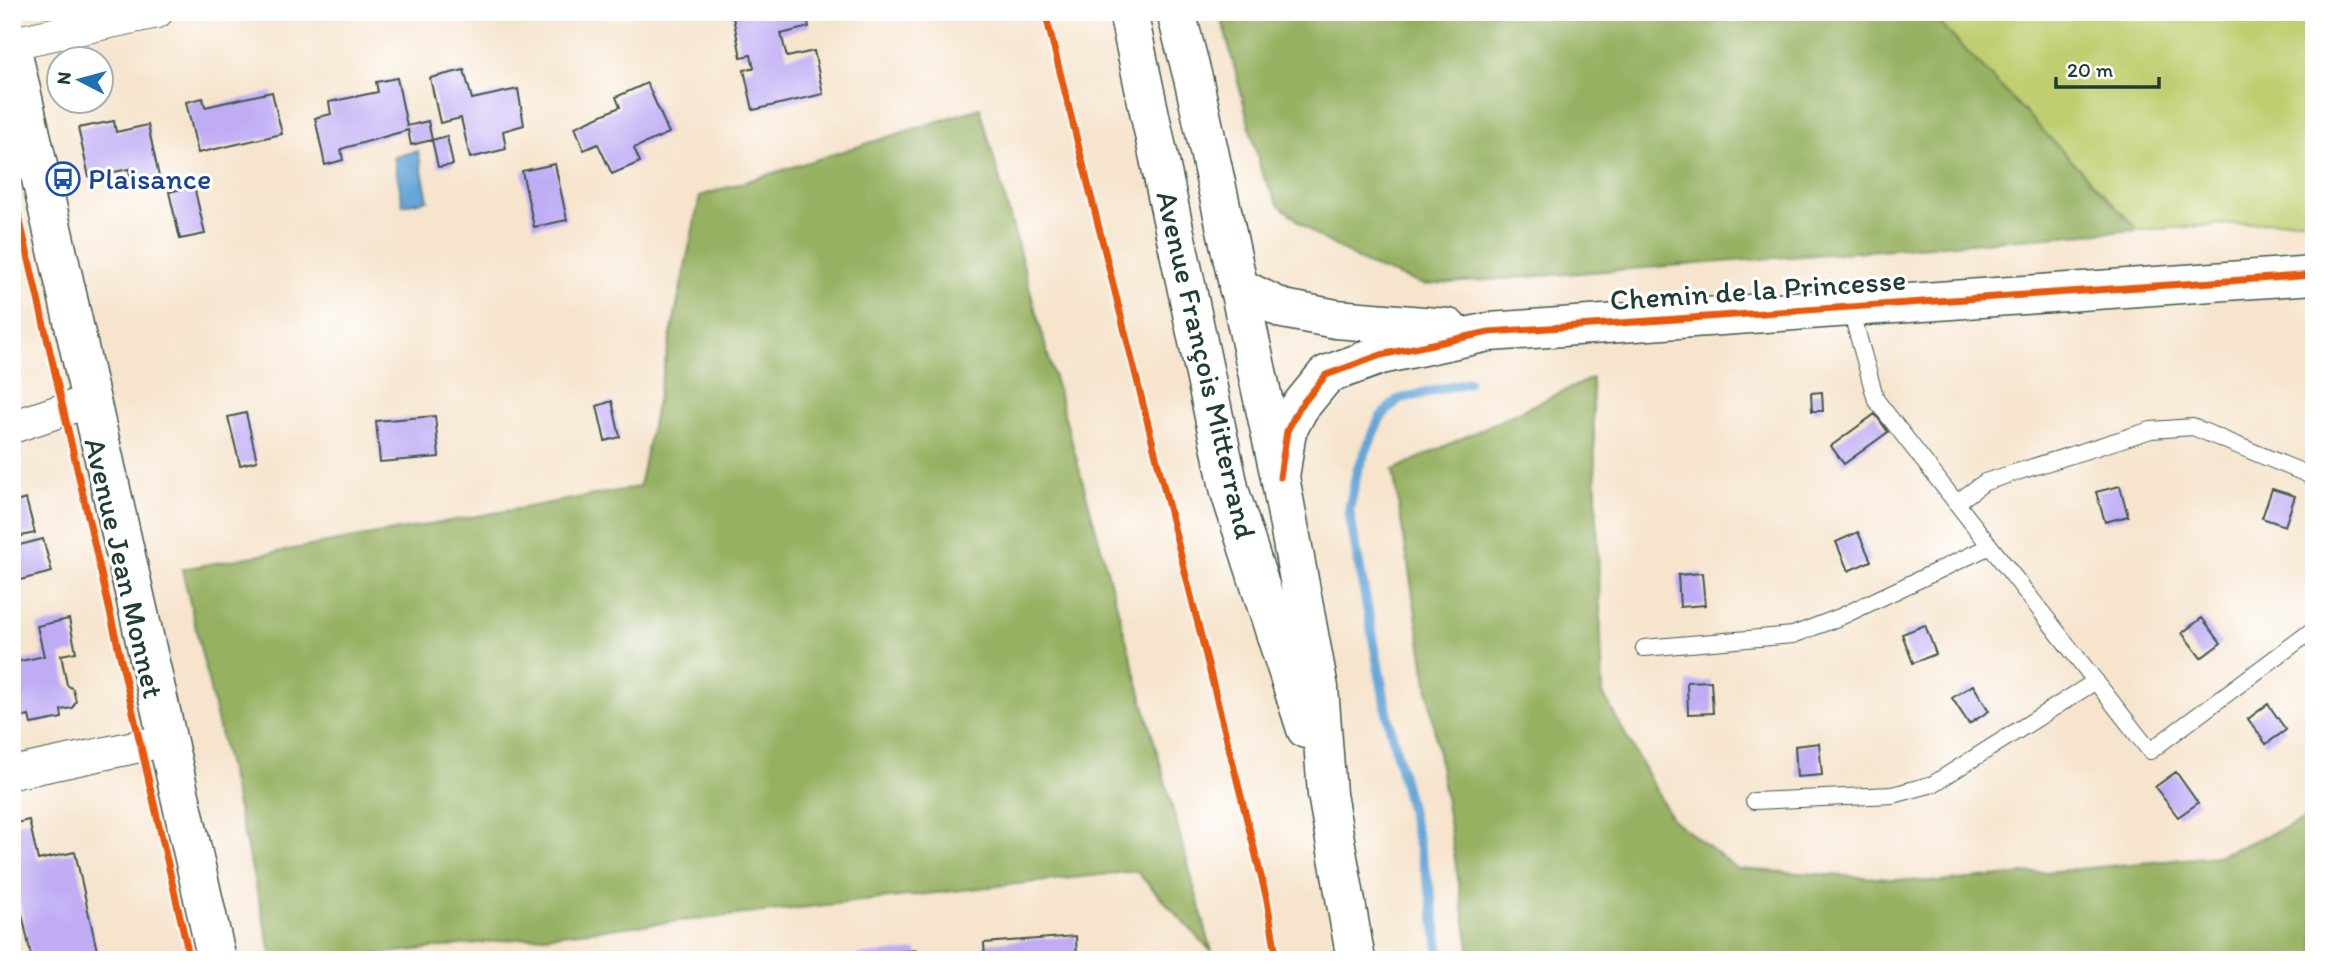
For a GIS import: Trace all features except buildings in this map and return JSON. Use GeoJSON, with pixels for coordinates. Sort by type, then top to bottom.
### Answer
{"type":"FeatureCollection","features":[{"type":"Feature","properties":{"kind":"street"},"geometry":{"type":"LineString","coordinates":[[12,43],[157,12]]}},
{"type":"Feature","properties":{"kind":"street","name":"Avenue François Mitterrand"},"geometry":{"type":"LineString","coordinates":[[1128,12],[1230,492],[1326,794]]}},
{"type":"Feature","properties":{"kind":"street","name":"Avenue François Mitterrand"},"geometry":{"type":"LineString","coordinates":[[1177,12],[1280,477],[1319,688],[1326,794],[1356,960]]}},
{"type":"Feature","properties":{"kind":"street"},"geometry":{"type":"LineString","coordinates":[[12,50],[17,93],[217,960]]}},
{"type":"Feature","properties":{"kind":"street","name":"Chemin de la Princesse"},"geometry":{"type":"LineString","coordinates":[[1280,477],[1287,431],[1299,408],[1326,375],[1381,355],[1489,332],[2314,275]]}},
{"type":"Feature","properties":{"kind":"street","name":"Chemin de la Princesse"},"geometry":{"type":"LineString","coordinates":[[1238,287],[1283,309],[1309,314],[1489,332]]}},
{"type":"Feature","properties":{"kind":"street"},"geometry":{"type":"LineString","coordinates":[[12,427],[90,401]]}},
{"type":"Feature","properties":{"kind":"street"},"geometry":{"type":"LineString","coordinates":[[12,773],[167,740]]}},
{"type":"Feature","properties":{"kind":"lane"},"geometry":{"type":"LineString","coordinates":[[1850,307],[1876,400],[2150,751],[2314,629]]}},
{"type":"Feature","properties":{"kind":"lane"},"geometry":{"type":"LineString","coordinates":[[1956,503],[1985,482],[2151,430],[2193,427],[2314,477]]}},
{"type":"Feature","properties":{"kind":"lane"},"geometry":{"type":"LineString","coordinates":[[1644,648],[1793,635],[1840,617],[1990,546]]}},
{"type":"Feature","properties":{"kind":"lane"},"geometry":{"type":"LineString","coordinates":[[1754,801],[1893,795],[1933,784],[2095,681]]}},
{"type":"Feature","properties":{"kind":"green space"},"geometry":{"type":"Polygon","coordinates":[[[1220,12],[1929,12],[2138,230],[1424,285],[1366,264],[1313,233],[1278,204],[1262,174],[1220,12]]]}},
{"type":"Feature","properties":{"kind":"green space"},"geometry":{"type":"Polygon","coordinates":[[[1929,12],[2314,12],[2314,219],[2138,230],[1929,12]]]}},
{"type":"Feature","properties":{"kind":"green space"},"geometry":{"type":"Polygon","coordinates":[[[980,108],[1212,952],[1136,871],[325,960],[273,960],[182,569],[639,487],[700,196],[980,108]]]}},
{"type":"Feature","properties":{"kind":"green space"},"geometry":{"type":"Polygon","coordinates":[[[1592,378],[1603,694],[1672,819],[1738,869],[1937,882],[2217,856],[2314,816],[2314,960],[1471,960],[1393,470],[1592,378]]]}},
{"type":"Feature","properties":{"kind":"water"},"geometry":{"type":"Polygon","coordinates":[[[418,151],[428,200],[403,205],[394,157],[418,151]]]}},
{"type":"Feature","properties":{"kind":"waterway"},"geometry":{"type":"LineString","coordinates":[[1441,960],[1431,895],[1388,718],[1349,511],[1357,471],[1380,418],[1397,400],[1468,382]]}},
{"type":"Feature","properties":{"kind":"cycle path"},"geometry":{"type":"LineString","coordinates":[[1045,12],[1267,900],[1277,960]]}},
{"type":"Feature","properties":{"kind":"cycle path","name":"Avenue Jean Monnet"},"geometry":{"type":"LineString","coordinates":[[12,186],[190,960]]}},
{"type":"Feature","properties":{"kind":"cycle path"},"geometry":{"type":"LineString","coordinates":[[1280,477],[1287,431],[1299,408],[1326,375],[1381,355],[1489,332],[2314,275]]}},
{"type":"Feature","properties":{"kind":"place","name":"Plaisance"},"geometry":{"type":"Point","coordinates":[63,179]}}]}
